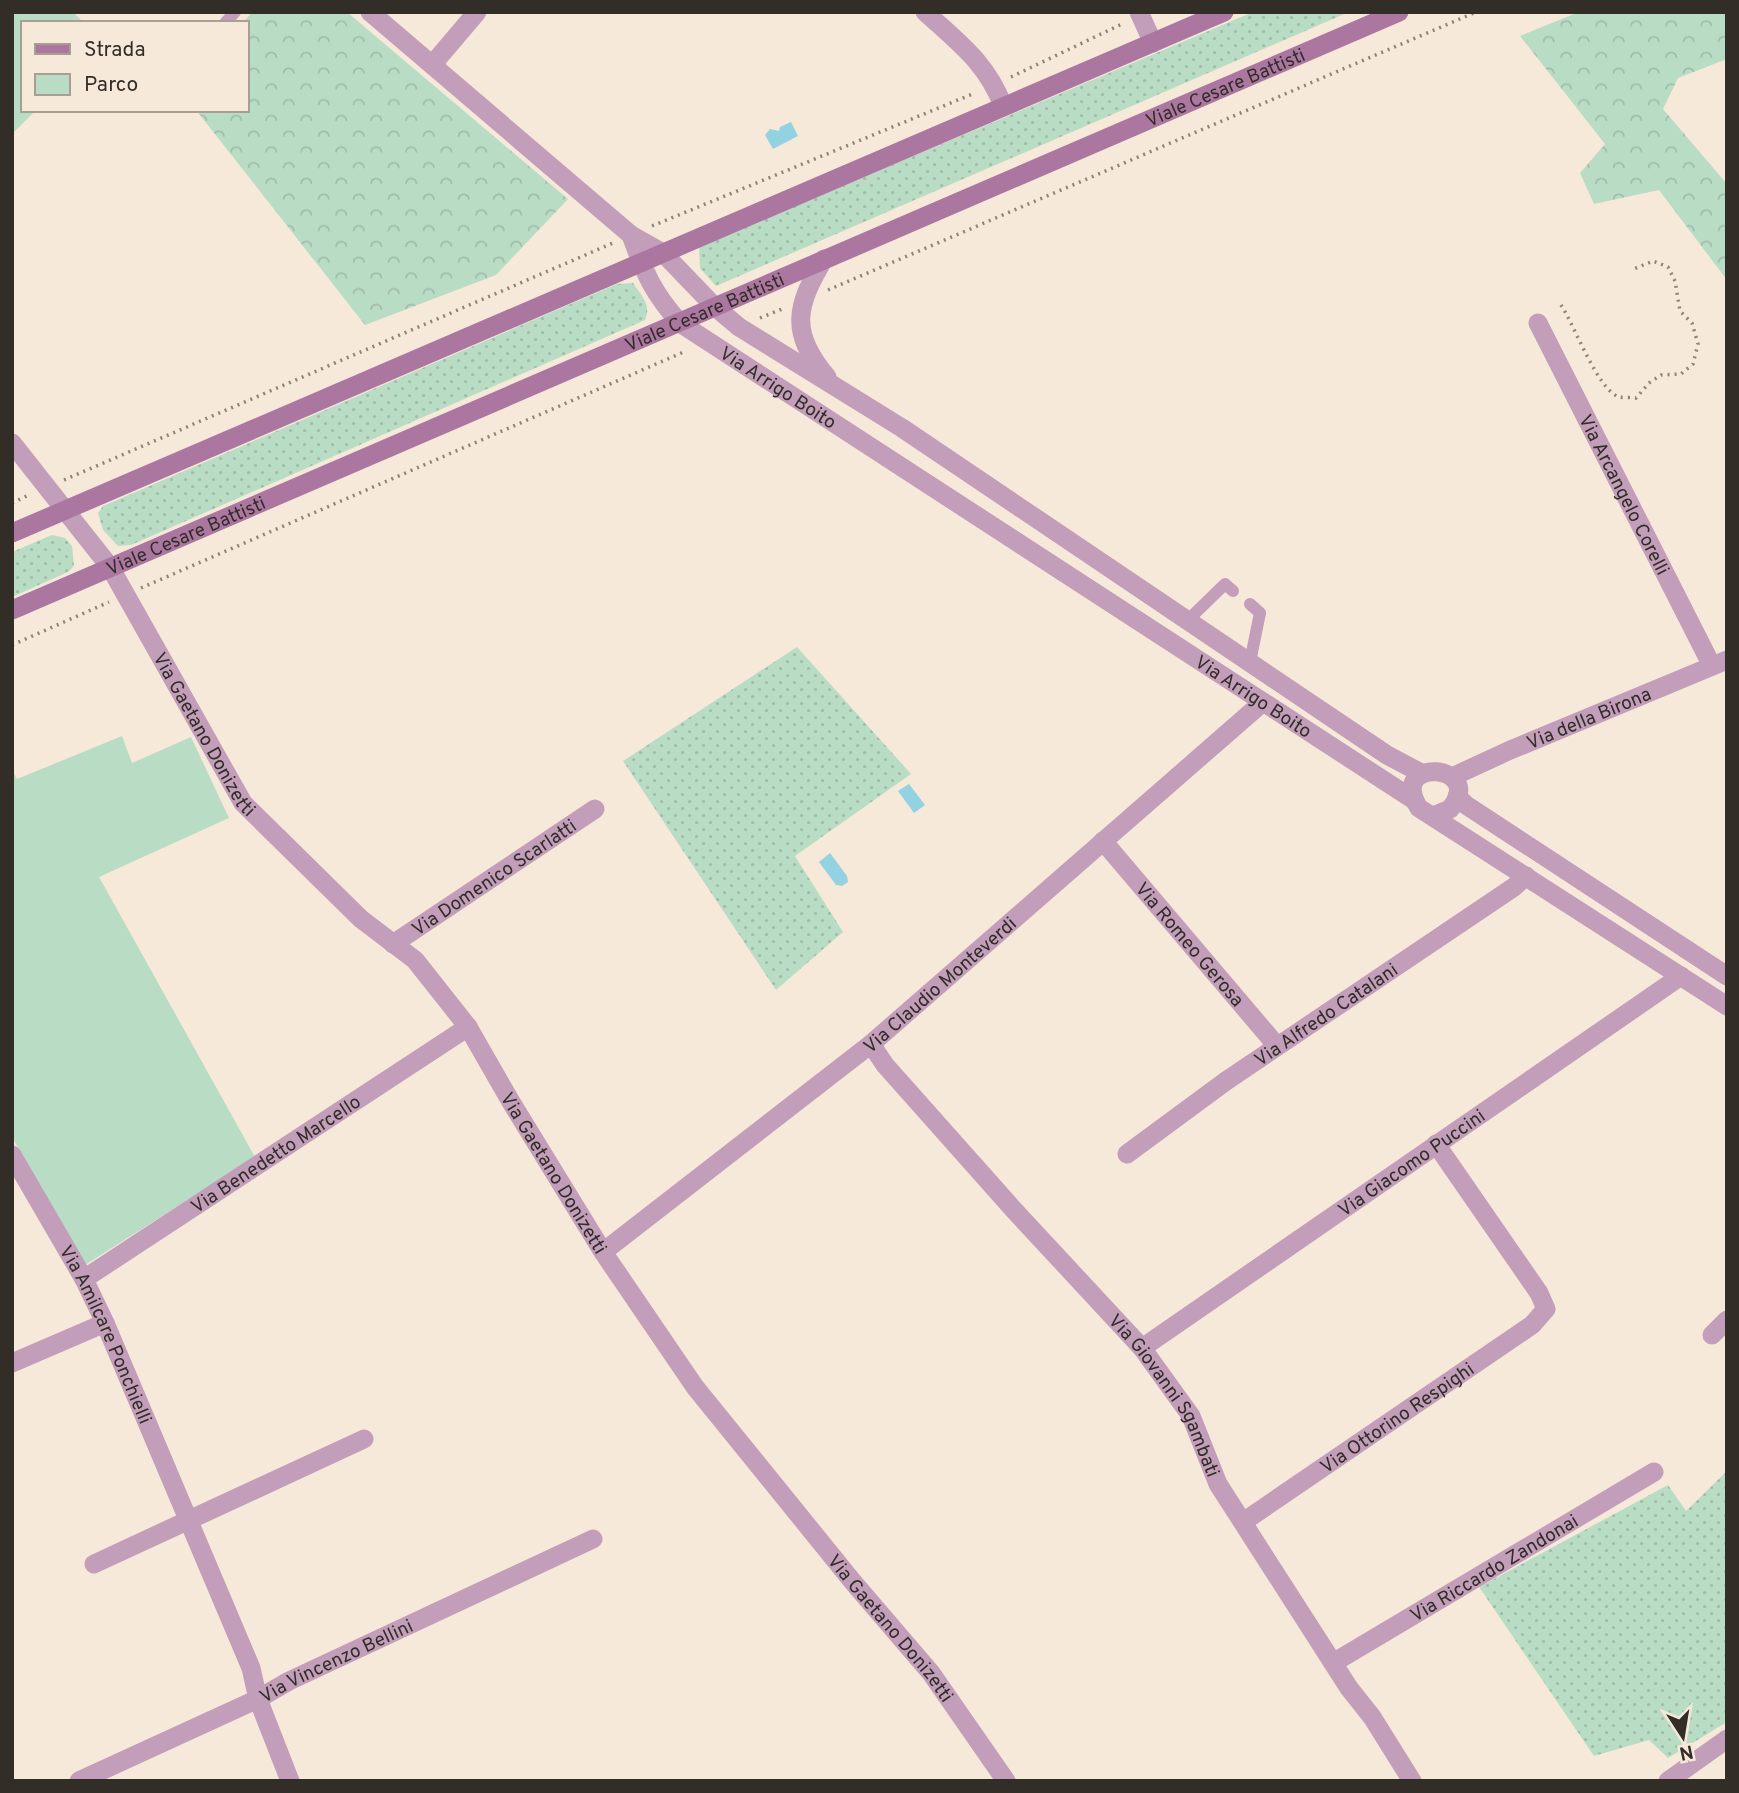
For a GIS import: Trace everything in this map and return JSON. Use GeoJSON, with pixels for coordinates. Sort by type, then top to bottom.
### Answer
{"type":"FeatureCollection","features":[{"type":"Feature","properties":{"kind":"main road"},"geometry":{"type":"LineString","coordinates":[[12,533],[1224,12]]}},
{"type":"Feature","properties":{"kind":"main road","name":"Viale Cesare Battisti"},"geometry":{"type":"LineString","coordinates":[[12,610],[1399,12]]}},
{"type":"Feature","properties":{"kind":"street"},"geometry":{"type":"LineString","coordinates":[[370,12],[631,235]]}},
{"type":"Feature","properties":{"kind":"street"},"geometry":{"type":"LineString","coordinates":[[432,65],[477,12]]}},
{"type":"Feature","properties":{"kind":"street"},"geometry":{"type":"LineString","coordinates":[[925,12],[979,62],[995,84],[1003,106]]}},
{"type":"Feature","properties":{"kind":"street"},"geometry":{"type":"LineString","coordinates":[[1140,14],[1153,43]]}},
{"type":"Feature","properties":{"kind":"street","name":"Via Arrigo Boito"},"geometry":{"type":"LineString","coordinates":[[631,235],[663,253],[738,327],[902,429],[1387,755],[1423,774]]}},
{"type":"Feature","properties":{"kind":"street","name":"Via Arrigo Boito"},"geometry":{"type":"LineString","coordinates":[[631,235],[659,299],[680,323],[1413,800]]}},
{"type":"Feature","properties":{"kind":"street"},"geometry":{"type":"LineString","coordinates":[[824,259],[803,301],[799,315],[801,335],[815,363],[828,379],[852,398]]}},
{"type":"Feature","properties":{"kind":"street","name":"Via Arcangelo Corelli"},"geometry":{"type":"LineString","coordinates":[[1538,323],[1719,663]]}},
{"type":"Feature","properties":{"kind":"street","name":"Via Gaetano Donizetti"},"geometry":{"type":"LineString","coordinates":[[12,443],[110,567],[243,803],[361,919],[415,960],[468,1027],[603,1252],[695,1387],[859,1590],[932,1673],[1006,1781]]}},
{"type":"Feature","properties":{"kind":"street","name":"Via della Birona"},"geometry":{"type":"LineString","coordinates":[[1455,787],[1508,751],[1719,663]]}},
{"type":"Feature","properties":{"kind":"street","name":"Via Claudio Monteverdi"},"geometry":{"type":"LineString","coordinates":[[603,1252],[871,1044],[1263,702]]}},
{"type":"Feature","properties":{"kind":"street"},"geometry":{"type":"LineString","coordinates":[[1727,976],[1466,805],[1442,771],[1434,770],[1423,774],[1415,783],[1413,800],[1419,808],[1727,1006]]}},
{"type":"Feature","properties":{"kind":"street"},"geometry":{"type":"LineString","coordinates":[[1433,816],[1450,809],[1455,787]]}},
{"type":"Feature","properties":{"kind":"street","name":"Via Domenico Scarlatti"},"geometry":{"type":"LineString","coordinates":[[393,944],[595,808]]}},
{"type":"Feature","properties":{"kind":"street","name":"Via Romeo Gerosa"},"geometry":{"type":"LineString","coordinates":[[1103,841],[1277,1046]]}},
{"type":"Feature","properties":{"kind":"street","name":"Via Alfredo Catalani"},"geometry":{"type":"LineString","coordinates":[[1127,1154],[1277,1046],[1514,887],[1526,876]]}},
{"type":"Feature","properties":{"kind":"street","name":"Via Giacomo Puccini"},"geometry":{"type":"LineString","coordinates":[[1142,1348],[1681,976]]}},
{"type":"Feature","properties":{"kind":"street","name":"Via Benedetto Marcello"},"geometry":{"type":"LineString","coordinates":[[84,1279],[468,1027]]}},
{"type":"Feature","properties":{"kind":"street","name":"Via Giovanni Sgambati"},"geometry":{"type":"LineString","coordinates":[[871,1044],[885,1065],[1013,1209],[1142,1348],[1191,1416],[1218,1484],[1412,1781]]}},
{"type":"Feature","properties":{"kind":"street","name":"Via Ottorino Respighi"},"geometry":{"type":"LineString","coordinates":[[1243,1522],[1532,1325],[1546,1309],[1539,1293],[1436,1144]]}},
{"type":"Feature","properties":{"kind":"street","name":"Via Amilcare Ponchielli"},"geometry":{"type":"LineString","coordinates":[[12,1155],[84,1279],[105,1323],[251,1668],[258,1699],[290,1781]]}},
{"type":"Feature","properties":{"kind":"street"},"geometry":{"type":"LineString","coordinates":[[1712,1335],[1727,1320]]}},
{"type":"Feature","properties":{"kind":"street"},"geometry":{"type":"LineString","coordinates":[[12,1363],[105,1323]]}},
{"type":"Feature","properties":{"kind":"street"},"geometry":{"type":"LineString","coordinates":[[94,1564],[364,1439]]}},
{"type":"Feature","properties":{"kind":"street","name":"Via Riccardo Zandonai"},"geometry":{"type":"LineString","coordinates":[[1333,1663],[1654,1472]]}},
{"type":"Feature","properties":{"kind":"street","name":"Via Vincenzo Bellini"},"geometry":{"type":"LineString","coordinates":[[79,1781],[593,1539]]}},
{"type":"Feature","properties":{"kind":"street"},"geometry":{"type":"LineString","coordinates":[[1668,1781],[1727,1739]]}},
{"type":"Feature","properties":{"kind":"lane"},"geometry":{"type":"LineString","coordinates":[[1187,621],[1225,584],[1233,591]]}},
{"type":"Feature","properties":{"kind":"lane"},"geometry":{"type":"LineString","coordinates":[[1250,604],[1260,613],[1250,662]]}},
{"type":"Feature","properties":{"kind":"path"},"geometry":{"type":"LineString","coordinates":[[12,503],[631,235],[995,84],[1140,14]]}},
{"type":"Feature","properties":{"kind":"path"},"geometry":{"type":"LineString","coordinates":[[1561,305],[1603,386],[1620,397],[1636,398],[1661,374],[1681,374],[1693,364],[1698,344],[1692,323],[1680,311],[1675,281],[1668,267],[1653,261],[1634,269]]}},
{"type":"Feature","properties":{"kind":"green space"},"geometry":{"type":"Polygon","coordinates":[[[12,12],[73,12],[82,21],[21,21],[21,112],[34,112],[12,134],[12,12]]]}},
{"type":"Feature","properties":{"kind":"green space"},"geometry":{"type":"Polygon","coordinates":[[[252,12],[347,12],[568,199],[496,275],[365,325],[198,112],[248,112],[248,21],[245,21],[252,12]]]}},
{"type":"Feature","properties":{"kind":"green space"},"geometry":{"type":"Polygon","coordinates":[[[1253,12],[1349,12],[716,286],[700,268],[699,247],[1253,12]]]}},
{"type":"Feature","properties":{"kind":"green space"},"geometry":{"type":"Polygon","coordinates":[[[1579,12],[1727,12],[1727,59],[1678,78],[1663,109],[1727,184],[1727,280],[1659,190],[1594,204],[1580,173],[1605,144],[1520,36],[1579,12]]]}},
{"type":"Feature","properties":{"kind":"green space"},"geometry":{"type":"Polygon","coordinates":[[[633,283],[646,305],[645,320],[131,545],[118,546],[103,530],[98,513],[103,506],[617,284],[633,283]]]}},
{"type":"Feature","properties":{"kind":"green space"},"geometry":{"type":"Polygon","coordinates":[[[52,535],[65,538],[72,546],[74,566],[68,572],[12,597],[12,552],[52,535]]]}},
{"type":"Feature","properties":{"kind":"green space"},"geometry":{"type":"Polygon","coordinates":[[[797,647],[911,774],[795,856],[843,932],[776,990],[623,761],[797,647]]]}},
{"type":"Feature","properties":{"kind":"green space"},"geometry":{"type":"Polygon","coordinates":[[[122,736],[132,763],[191,737],[229,818],[99,877],[255,1157],[85,1265],[12,1137],[12,770],[17,779],[122,736]]]}},
{"type":"Feature","properties":{"kind":"green space"},"geometry":{"type":"Polygon","coordinates":[[[1727,1471],[1727,1722],[1668,1758],[1649,1740],[1594,1756],[1479,1587],[1668,1485],[1686,1511],[1727,1471]]]}},
{"type":"Feature","properties":{"kind":"water"},"geometry":{"type":"Polygon","coordinates":[[[791,122],[798,136],[773,149],[765,135],[770,129],[779,131],[780,127],[791,122]]]}},
{"type":"Feature","properties":{"kind":"water"},"geometry":{"type":"Polygon","coordinates":[[[909,784],[925,805],[914,813],[898,791],[909,784]]]}},
{"type":"Feature","properties":{"kind":"water"},"geometry":{"type":"Polygon","coordinates":[[[830,853],[847,876],[848,882],[842,886],[836,885],[819,862],[830,853]]]}}]}
